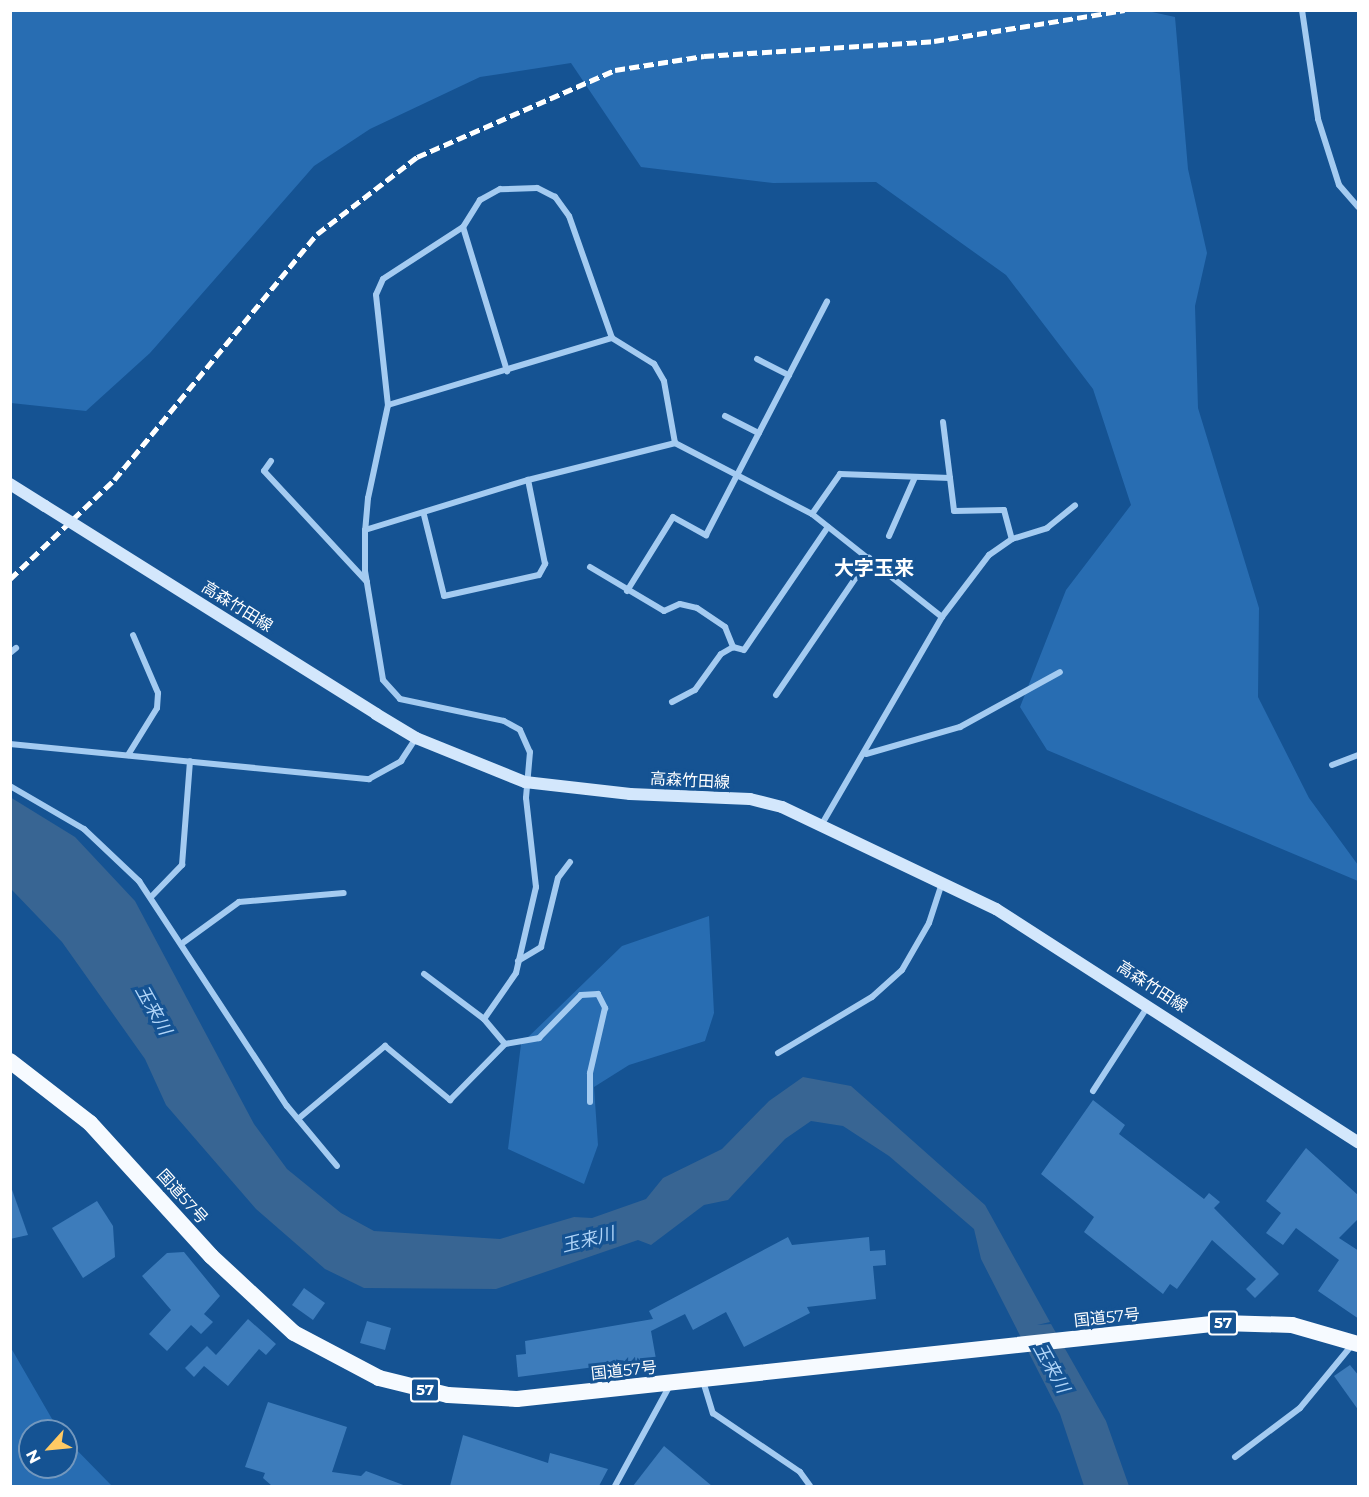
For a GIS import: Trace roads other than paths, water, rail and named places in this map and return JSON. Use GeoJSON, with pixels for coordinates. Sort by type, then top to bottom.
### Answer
{"type":"FeatureCollection","features":[{"type":"Feature","properties":{"kind":"highway","name":"国道57号"},"geometry":{"type":"LineString","coordinates":[[10,1061],[90,1123],[250,1296],[294,1333],[347,1364],[408,1387],[483,1399],[670,1384],[1086,1338],[1261,1322],[1330,1333],[1356,1343]]}},
{"type":"Feature","properties":{"kind":"main road","name":"高森竹田線"},"geometry":{"type":"LineString","coordinates":[[10,484],[417,738],[525,782],[630,794],[750,800],[820,826],[942,882],[1149,1004],[1359,1142]]}},
{"type":"Feature","properties":{"kind":"street"},"geometry":{"type":"LineString","coordinates":[[1302,10],[1318,120],[1339,185],[1359,207]]}},
{"type":"Feature","properties":{"kind":"street"},"geometry":{"type":"LineString","coordinates":[[484,1019],[518,961],[536,887],[525,782],[530,752],[520,730],[392,692],[383,680],[367,583],[366,530],[388,405],[376,295],[383,279],[463,227],[480,200],[500,189],[537,188],[555,197],[569,216],[612,338],[654,364],[664,381],[675,443]]}},
{"type":"Feature","properties":{"kind":"street"},"geometry":{"type":"LineString","coordinates":[[463,227],[507,371]]}},
{"type":"Feature","properties":{"kind":"street"},"geometry":{"type":"LineString","coordinates":[[627,591],[673,517],[706,535],[827,302]]}},
{"type":"Feature","properties":{"kind":"street"},"geometry":{"type":"LineString","coordinates":[[388,405],[612,338]]}},
{"type":"Feature","properties":{"kind":"street"},"geometry":{"type":"LineString","coordinates":[[757,360],[789,375]]}},
{"type":"Feature","properties":{"kind":"street"},"geometry":{"type":"LineString","coordinates":[[725,416],[759,433]]}},
{"type":"Feature","properties":{"kind":"street"},"geometry":{"type":"LineString","coordinates":[[943,422],[954,511],[1004,510],[1012,539]]}},
{"type":"Feature","properties":{"kind":"street"},"geometry":{"type":"LineString","coordinates":[[366,530],[424,515],[528,480],[675,443],[740,473],[812,514],[942,617]]}},
{"type":"Feature","properties":{"kind":"street"},"geometry":{"type":"LineString","coordinates":[[271,461],[264,471],[367,583]]}},
{"type":"Feature","properties":{"kind":"street"},"geometry":{"type":"LineString","coordinates":[[812,514],[840,474],[950,478]]}},
{"type":"Feature","properties":{"kind":"street"},"geometry":{"type":"LineString","coordinates":[[889,536],[915,477]]}},
{"type":"Feature","properties":{"kind":"street"},"geometry":{"type":"LineString","coordinates":[[424,515],[444,596],[539,575],[545,564],[528,480]]}},
{"type":"Feature","properties":{"kind":"street"},"geometry":{"type":"LineString","coordinates":[[820,826],[866,754],[885,708],[942,617],[989,555],[1012,539],[1047,528],[1075,505]]}},
{"type":"Feature","properties":{"kind":"street"},"geometry":{"type":"LineString","coordinates":[[672,702],[695,690],[721,654],[733,647],[744,650],[828,527]]}},
{"type":"Feature","properties":{"kind":"street"},"geometry":{"type":"LineString","coordinates":[[776,695],[868,558]]}},
{"type":"Feature","properties":{"kind":"street"},"geometry":{"type":"LineString","coordinates":[[590,567],[664,611],[680,604],[697,608],[724,627],[733,647]]}},
{"type":"Feature","properties":{"kind":"street"},"geometry":{"type":"LineString","coordinates":[[128,755],[157,708],[158,693],[133,635]]}},
{"type":"Feature","properties":{"kind":"street"},"geometry":{"type":"LineString","coordinates":[[866,754],[960,727],[1060,672]]}},
{"type":"Feature","properties":{"kind":"street"},"geometry":{"type":"LineString","coordinates":[[10,744],[369,779],[401,761],[417,738]]}},
{"type":"Feature","properties":{"kind":"street"},"geometry":{"type":"LineString","coordinates":[[1332,765],[1359,755]]}},
{"type":"Feature","properties":{"kind":"street"},"geometry":{"type":"LineString","coordinates":[[151,897],[182,865],[190,761]]}},
{"type":"Feature","properties":{"kind":"street"},"geometry":{"type":"LineString","coordinates":[[10,786],[84,829],[151,897],[184,942],[298,1119],[337,1166]]}},
{"type":"Feature","properties":{"kind":"street"},"geometry":{"type":"LineString","coordinates":[[518,961],[541,947],[558,878],[570,862]]}},
{"type":"Feature","properties":{"kind":"street"},"geometry":{"type":"LineString","coordinates":[[778,1053],[872,997],[902,970],[929,922],[942,882]]}},
{"type":"Feature","properties":{"kind":"street"},"geometry":{"type":"LineString","coordinates":[[184,942],[238,902],[344,893]]}},
{"type":"Feature","properties":{"kind":"street"},"geometry":{"type":"LineString","coordinates":[[424,974],[484,1019],[506,1044]]}},
{"type":"Feature","properties":{"kind":"street"},"geometry":{"type":"LineString","coordinates":[[298,1119],[385,1046],[450,1100],[506,1044],[539,1038],[581,995],[598,994],[605,1008],[590,1073],[590,1102]]}},
{"type":"Feature","properties":{"kind":"street"},"geometry":{"type":"LineString","coordinates":[[1093,1091],[1149,1004]]}},
{"type":"Feature","properties":{"kind":"street"},"geometry":{"type":"LineString","coordinates":[[1235,1457],[1300,1408],[1356,1343]]}},
{"type":"Feature","properties":{"kind":"street"},"geometry":{"type":"LineString","coordinates":[[703,1380],[713,1413],[800,1472],[810,1486]]}},
{"type":"Feature","properties":{"kind":"street"},"geometry":{"type":"LineString","coordinates":[[615,1486],[670,1384]]}},
{"type":"Feature","properties":{"kind":"water","name":"玉来川"},"geometry":{"type":"Polygon","coordinates":[[[10,797],[75,837],[135,901],[254,1124],[287,1169],[341,1213],[374,1231],[500,1239],[574,1217],[592,1218],[646,1199],[663,1178],[722,1149],[769,1101],[803,1077],[851,1086],[985,1205],[1050,1322],[1037,1325],[1051,1324],[1106,1421],[1129,1486],[1084,1486],[1060,1414],[981,1259],[974,1229],[889,1156],[843,1126],[811,1121],[785,1139],[728,1200],[704,1205],[651,1245],[638,1240],[496,1289],[364,1288],[325,1269],[256,1209],[166,1105],[145,1059],[62,942],[11,889],[10,797]]]}},
{"type":"Feature","properties":{"kind":"railway"},"geometry":{"type":"LineString","coordinates":[[10,579],[114,480],[317,234],[417,157],[615,70],[704,56],[934,41],[1125,10]]}},
{"type":"Feature","properties":{"kind":"district","name":"大字玉来"},"geometry":{"type":"Point","coordinates":[874,568]}}]}
